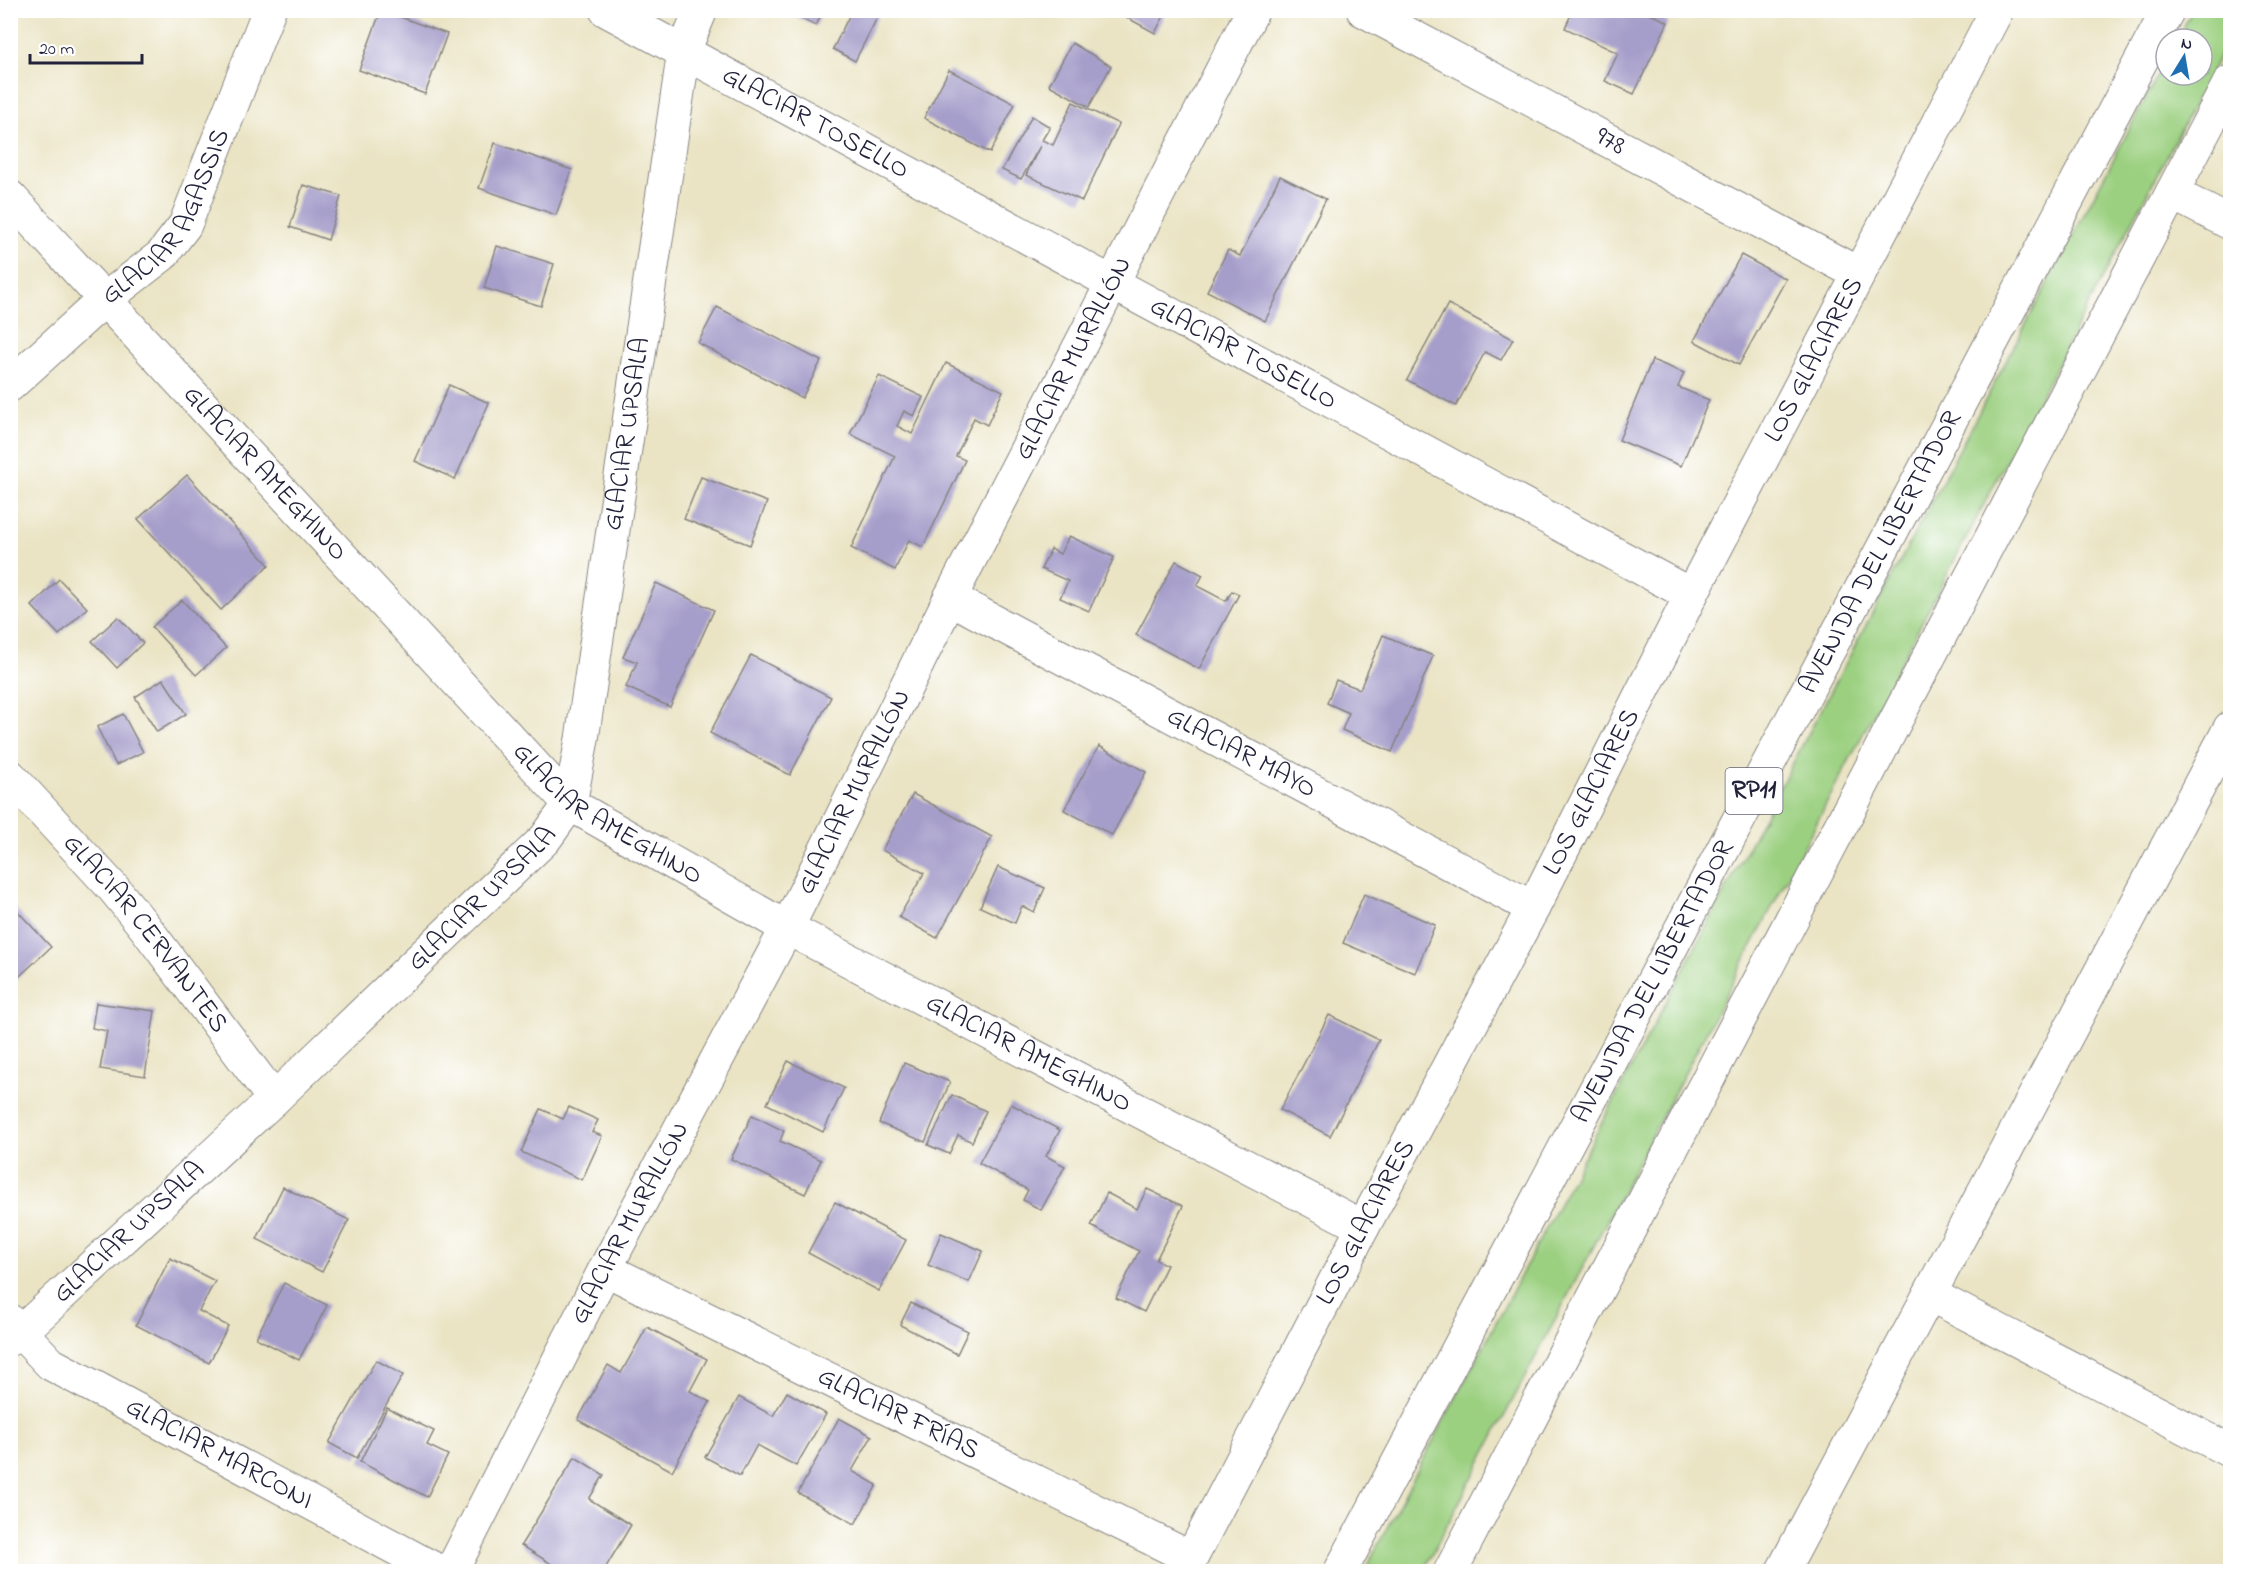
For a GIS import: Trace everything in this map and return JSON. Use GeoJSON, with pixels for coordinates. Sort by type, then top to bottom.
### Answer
{"type":"FeatureCollection","features":[{"type":"Feature","properties":{"kind":"street","name":"GLACIAR AGASSIS"},"geometry":{"type":"LineString","coordinates":[[10,385],[104,300],[162,255],[185,225],[269,10]]}},
{"type":"Feature","properties":{"kind":"street","name":"GLACIAR TOSELLO"},"geometry":{"type":"LineString","coordinates":[[606,10],[1691,595]]}},
{"type":"Feature","properties":{"kind":"street","name":"GLACIAR UPSALA"},"geometry":{"type":"LineString","coordinates":[[14,1331],[274,1099],[545,839],[570,804],[582,739],[684,51],[701,10]]}},
{"type":"Feature","properties":{"kind":"street","name":"GLACIAR MURALLÓN"},"geometry":{"type":"LineString","coordinates":[[451,1572],[605,1269],[787,928],[950,598],[1253,10]]}},
{"type":"Feature","properties":{"kind":"street","name":"978"},"geometry":{"type":"LineString","coordinates":[[1363,10],[1859,274]]}},
{"type":"Feature","properties":{"kind":"street","name":"LOS GLACIARES"},"geometry":{"type":"LineString","coordinates":[[1188,1565],[1363,1227],[1533,908],[1691,595],[1997,10]]}},
{"type":"Feature","properties":{"kind":"street","name":"AVENIDA DEL LIBERTADOR"},"geometry":{"type":"LineString","coordinates":[[1340,1572],[2168,10]]}},
{"type":"Feature","properties":{"kind":"street"},"geometry":{"type":"LineString","coordinates":[[1450,1572],[2230,82]]}},
{"type":"Feature","properties":{"kind":"street"},"geometry":{"type":"LineString","coordinates":[[2172,193],[2230,223]]}},
{"type":"Feature","properties":{"kind":"street","name":"GLACIAR AMEGHINO"},"geometry":{"type":"LineString","coordinates":[[10,197],[570,804],[787,928],[1363,1227]]}},
{"type":"Feature","properties":{"kind":"street","name":"GLACIAR MAYO"},"geometry":{"type":"LineString","coordinates":[[950,598],[1533,908]]}},
{"type":"Feature","properties":{"kind":"street"},"geometry":{"type":"LineString","coordinates":[[1782,1572],[2230,728]]}},
{"type":"Feature","properties":{"kind":"street","name":"GLACIAR CERVANTES"},"geometry":{"type":"LineString","coordinates":[[10,776],[145,927],[274,1099]]}},
{"type":"Feature","properties":{"kind":"street","name":"GLACIAR FRÍAS"},"geometry":{"type":"LineString","coordinates":[[605,1269],[1188,1565]]}},
{"type":"Feature","properties":{"kind":"street"},"geometry":{"type":"LineString","coordinates":[[1931,1295],[2230,1451]]}},
{"type":"Feature","properties":{"kind":"street","name":"GLACIAR MARCONI"},"geometry":{"type":"LineString","coordinates":[[14,1331],[51,1364],[440,1572]]}},
{"type":"Feature","properties":{"kind":"green space"},"geometry":{"type":"Polygon","coordinates":[[[2192,11],[2230,11],[2230,36],[2214,66],[2214,27],[2183,27],[2192,11]]]}},
{"type":"Feature","properties":{"kind":"green space"},"geometry":{"type":"Polygon","coordinates":[[[2154,83],[2154,87],[2203,87],[1423,1571],[1364,1571],[2154,83]]]}},
{"type":"Feature","properties":{"kind":"building"},"geometry":{"type":"Polygon","coordinates":[[[381,10],[447,34],[425,94],[359,70],[381,10]]]}},
{"type":"Feature","properties":{"kind":"building"},"geometry":{"type":"Polygon","coordinates":[[[783,10],[823,10],[816,26],[783,10]]]}},
{"type":"Feature","properties":{"kind":"building"},"geometry":{"type":"Polygon","coordinates":[[[852,10],[881,10],[855,61],[833,49],[852,10]]]}},
{"type":"Feature","properties":{"kind":"building"},"geometry":{"type":"Polygon","coordinates":[[[1113,10],[1167,10],[1155,33],[1113,10]]]}},
{"type":"Feature","properties":{"kind":"building"},"geometry":{"type":"Polygon","coordinates":[[[1573,10],[1643,10],[1668,22],[1634,94],[1605,81],[1618,53],[1565,28],[1573,10]]]}},
{"type":"Feature","properties":{"kind":"building"},"geometry":{"type":"Polygon","coordinates":[[[1072,43],[1111,66],[1089,107],[1049,85],[1072,43]]]}},
{"type":"Feature","properties":{"kind":"building"},"geometry":{"type":"Polygon","coordinates":[[[949,70],[1015,104],[990,153],[924,118],[949,70]]]}},
{"type":"Feature","properties":{"kind":"building"},"geometry":{"type":"Polygon","coordinates":[[[1073,102],[1119,124],[1082,201],[1026,175],[1040,146],[1021,179],[1002,170],[1032,116],[1050,127],[1042,140],[1053,145],[1073,102]]]}},
{"type":"Feature","properties":{"kind":"building"},"geometry":{"type":"Polygon","coordinates":[[[495,143],[572,170],[556,215],[479,188],[495,143]]]}},
{"type":"Feature","properties":{"kind":"building"},"geometry":{"type":"Polygon","coordinates":[[[1280,176],[1326,199],[1265,321],[1207,291],[1228,250],[1240,256],[1280,176]]]}},
{"type":"Feature","properties":{"kind":"building"},"geometry":{"type":"Polygon","coordinates":[[[303,185],[341,196],[328,240],[290,227],[303,185]]]}},
{"type":"Feature","properties":{"kind":"building"},"geometry":{"type":"Polygon","coordinates":[[[497,246],[554,264],[541,306],[484,288],[497,246]]]}},
{"type":"Feature","properties":{"kind":"building"},"geometry":{"type":"Polygon","coordinates":[[[1741,255],[1786,279],[1739,365],[1694,341],[1741,255]]]}},
{"type":"Feature","properties":{"kind":"building"},"geometry":{"type":"Polygon","coordinates":[[[1448,304],[1513,339],[1501,360],[1485,352],[1456,406],[1407,380],[1448,304]]]}},
{"type":"Feature","properties":{"kind":"building"},"geometry":{"type":"Polygon","coordinates":[[[717,307],[821,361],[802,398],[698,343],[717,307]]]}},
{"type":"Feature","properties":{"kind":"building"},"geometry":{"type":"Polygon","coordinates":[[[1652,360],[1684,373],[1678,387],[1709,400],[1681,466],[1619,440],[1652,360]]]}},
{"type":"Feature","properties":{"kind":"building"},"geometry":{"type":"Polygon","coordinates":[[[946,363],[1003,391],[987,425],[974,418],[956,456],[965,460],[923,547],[909,540],[895,570],[851,548],[895,456],[850,434],[879,376],[923,397],[914,416],[904,411],[897,426],[912,434],[946,363]]]}},
{"type":"Feature","properties":{"kind":"building"},"geometry":{"type":"Polygon","coordinates":[[[449,385],[489,403],[455,479],[415,461],[449,385]]]}},
{"type":"Feature","properties":{"kind":"building"},"geometry":{"type":"Polygon","coordinates":[[[187,475],[269,565],[221,610],[138,519],[187,475]]]}},
{"type":"Feature","properties":{"kind":"building"},"geometry":{"type":"Polygon","coordinates":[[[701,477],[767,502],[750,545],[684,519],[701,477]]]}},
{"type":"Feature","properties":{"kind":"building"},"geometry":{"type":"Polygon","coordinates":[[[1069,536],[1114,557],[1089,611],[1060,598],[1068,581],[1041,569],[1051,549],[1060,554],[1069,536]]]}},
{"type":"Feature","properties":{"kind":"building"},"geometry":{"type":"Polygon","coordinates":[[[1176,561],[1203,575],[1197,586],[1226,601],[1232,591],[1239,594],[1199,669],[1136,635],[1176,561]]]}},
{"type":"Feature","properties":{"kind":"building"},"geometry":{"type":"Polygon","coordinates":[[[59,579],[87,608],[59,635],[32,606],[59,579]]]}},
{"type":"Feature","properties":{"kind":"building"},"geometry":{"type":"Polygon","coordinates":[[[656,583],[714,610],[670,707],[626,687],[637,662],[623,657],[656,583]]]}},
{"type":"Feature","properties":{"kind":"building"},"geometry":{"type":"Polygon","coordinates":[[[182,600],[226,648],[196,675],[152,627],[182,600]]]}},
{"type":"Feature","properties":{"kind":"building"},"geometry":{"type":"Polygon","coordinates":[[[118,617],[143,643],[117,668],[92,641],[118,617]]]}},
{"type":"Feature","properties":{"kind":"building"},"geometry":{"type":"Polygon","coordinates":[[[1383,635],[1433,656],[1392,752],[1342,730],[1349,713],[1327,703],[1336,680],[1360,689],[1383,635]]]}},
{"type":"Feature","properties":{"kind":"building"},"geometry":{"type":"Polygon","coordinates":[[[751,655],[831,697],[790,775],[710,733],[751,655]]]}},
{"type":"Feature","properties":{"kind":"building"},"geometry":{"type":"Polygon","coordinates":[[[163,679],[186,714],[157,732],[135,697],[163,679]]]}},
{"type":"Feature","properties":{"kind":"building"},"geometry":{"type":"Polygon","coordinates":[[[123,714],[143,752],[116,765],[97,727],[123,714]]]}},
{"type":"Feature","properties":{"kind":"building"},"geometry":{"type":"Polygon","coordinates":[[[1099,746],[1146,772],[1112,835],[1064,810],[1099,746]]]}},
{"type":"Feature","properties":{"kind":"building"},"geometry":{"type":"Polygon","coordinates":[[[913,794],[992,837],[937,938],[899,917],[924,873],[882,850],[913,794]]]}},
{"type":"Feature","properties":{"kind":"building"},"geometry":{"type":"Polygon","coordinates":[[[998,867],[1045,888],[1034,912],[1022,906],[1015,923],[980,907],[998,867]]]}},
{"type":"Feature","properties":{"kind":"building"},"geometry":{"type":"Polygon","coordinates":[[[1364,894],[1435,925],[1415,973],[1343,943],[1364,894]]]}},
{"type":"Feature","properties":{"kind":"building"},"geometry":{"type":"Polygon","coordinates":[[[10,903],[51,947],[10,985],[10,903]]]}},
{"type":"Feature","properties":{"kind":"building"},"geometry":{"type":"Polygon","coordinates":[[[96,1003],[155,1011],[145,1076],[100,1069],[107,1031],[92,1028],[96,1003]]]}},
{"type":"Feature","properties":{"kind":"building"},"geometry":{"type":"Polygon","coordinates":[[[1329,1015],[1379,1040],[1330,1136],[1280,1110],[1329,1015]]]}},
{"type":"Feature","properties":{"kind":"building"},"geometry":{"type":"Polygon","coordinates":[[[788,1061],[844,1088],[823,1132],[767,1104],[788,1061]]]}},
{"type":"Feature","properties":{"kind":"building"},"geometry":{"type":"Polygon","coordinates":[[[904,1063],[950,1082],[925,1142],[879,1123],[904,1063]]]}},
{"type":"Feature","properties":{"kind":"building"},"geometry":{"type":"Polygon","coordinates":[[[952,1095],[986,1111],[972,1142],[958,1135],[949,1154],[928,1145],[952,1095]]]}},
{"type":"Feature","properties":{"kind":"building"},"geometry":{"type":"Polygon","coordinates":[[[1011,1104],[1060,1130],[1046,1156],[1065,1166],[1041,1210],[1023,1200],[1028,1190],[979,1163],[1011,1104]]]}},
{"type":"Feature","properties":{"kind":"building"},"geometry":{"type":"Polygon","coordinates":[[[569,1107],[598,1120],[592,1132],[602,1136],[582,1180],[521,1152],[541,1109],[563,1119],[569,1107]]]}},
{"type":"Feature","properties":{"kind":"building"},"geometry":{"type":"Polygon","coordinates":[[[752,1115],[784,1131],[780,1141],[821,1160],[805,1194],[731,1159],[752,1115]]]}},
{"type":"Feature","properties":{"kind":"building"},"geometry":{"type":"Polygon","coordinates":[[[283,1187],[349,1220],[322,1272],[257,1239],[283,1187]]]}},
{"type":"Feature","properties":{"kind":"building"},"geometry":{"type":"Polygon","coordinates":[[[1147,1189],[1183,1206],[1156,1260],[1167,1265],[1144,1312],[1116,1298],[1139,1251],[1091,1226],[1107,1193],[1137,1209],[1147,1189]]]}},
{"type":"Feature","properties":{"kind":"building"},"geometry":{"type":"Polygon","coordinates":[[[835,1202],[906,1240],[879,1291],[808,1253],[835,1202]]]}},
{"type":"Feature","properties":{"kind":"building"},"geometry":{"type":"Polygon","coordinates":[[[941,1233],[983,1251],[969,1282],[928,1265],[941,1233]]]}},
{"type":"Feature","properties":{"kind":"building"},"geometry":{"type":"Polygon","coordinates":[[[170,1258],[215,1281],[199,1311],[228,1326],[209,1363],[136,1325],[170,1258]]]}},
{"type":"Feature","properties":{"kind":"building"},"geometry":{"type":"Polygon","coordinates":[[[284,1283],[327,1305],[299,1360],[256,1338],[284,1283]]]}},
{"type":"Feature","properties":{"kind":"building"},"geometry":{"type":"Polygon","coordinates":[[[911,1303],[968,1331],[957,1354],[900,1325],[911,1303]]]}},
{"type":"Feature","properties":{"kind":"building"},"geometry":{"type":"Polygon","coordinates":[[[647,1327],[707,1359],[690,1391],[710,1402],[672,1471],[578,1420],[608,1365],[621,1373],[647,1327]]]}},
{"type":"Feature","properties":{"kind":"building"},"geometry":{"type":"Polygon","coordinates":[[[376,1360],[403,1375],[357,1458],[329,1443],[376,1360]]]}},
{"type":"Feature","properties":{"kind":"building"},"geometry":{"type":"Polygon","coordinates":[[[787,1392],[826,1414],[796,1466],[757,1445],[740,1476],[705,1457],[739,1397],[773,1416],[787,1392]]]}},
{"type":"Feature","properties":{"kind":"building"},"geometry":{"type":"Polygon","coordinates":[[[387,1408],[434,1431],[427,1445],[448,1455],[427,1497],[360,1462],[387,1408]]]}},
{"type":"Feature","properties":{"kind":"building"},"geometry":{"type":"Polygon","coordinates":[[[839,1418],[872,1436],[852,1471],[877,1485],[855,1524],[798,1493],[839,1418]]]}},
{"type":"Feature","properties":{"kind":"building"},"geometry":{"type":"Polygon","coordinates":[[[575,1457],[604,1475],[589,1499],[631,1525],[603,1572],[564,1572],[521,1545],[575,1457]]]}}]}
